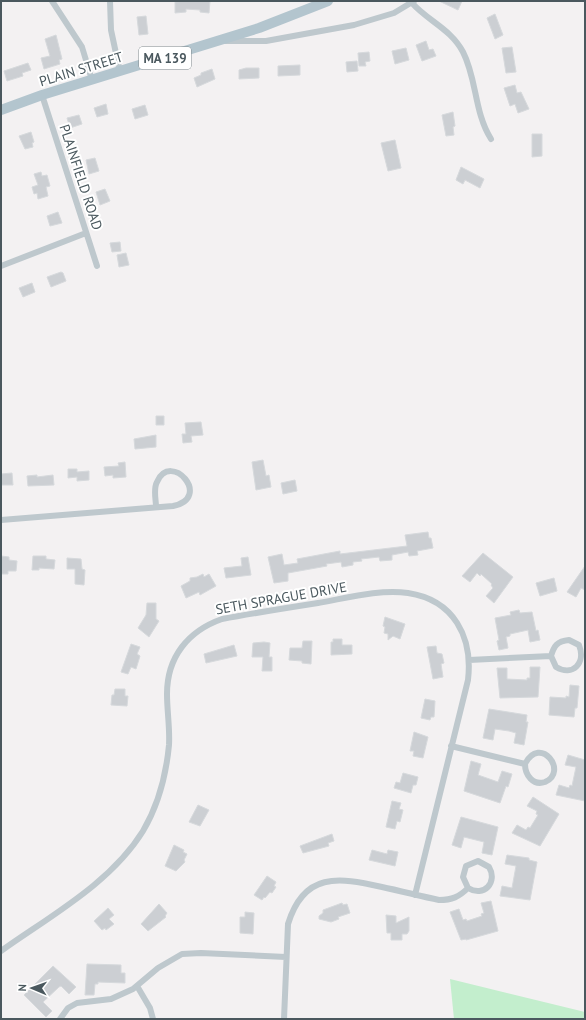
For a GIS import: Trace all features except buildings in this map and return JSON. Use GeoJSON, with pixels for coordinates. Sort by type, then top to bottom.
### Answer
{"type":"FeatureCollection","features":[{"type":"Feature","properties":{"kind":"main road","name":"PLAIN STREET"},"geometry":{"type":"LineString","coordinates":[[1,110],[42,95],[222,41],[277,22],[328,1]]}},
{"type":"Feature","properties":{"kind":"street"},"geometry":{"type":"LineString","coordinates":[[52,1],[82,47],[92,80]]}},
{"type":"Feature","properties":{"kind":"street"},"geometry":{"type":"LineString","coordinates":[[110,1],[111,30],[120,72]]}},
{"type":"Feature","properties":{"kind":"street"},"geometry":{"type":"LineString","coordinates":[[222,41],[266,41],[354,25],[394,13],[413,2],[419,11],[446,30],[459,45],[469,67],[482,123],[491,139]]}},
{"type":"Feature","properties":{"kind":"street","name":"PLAINFIELD ROAD"},"geometry":{"type":"LineString","coordinates":[[42,95],[97,266]]}},
{"type":"Feature","properties":{"kind":"street"},"geometry":{"type":"LineString","coordinates":[[1,266],[86,233]]}},
{"type":"Feature","properties":{"kind":"street"},"geometry":{"type":"LineString","coordinates":[[1,520],[156,507],[178,505],[186,499],[189,492],[189,484],[181,474],[167,472],[159,478],[155,488],[156,507]]}},
{"type":"Feature","properties":{"kind":"street","name":"SETH SPRAGUE DRIVE"},"geometry":{"type":"LineString","coordinates":[[1,951],[99,880],[124,857],[142,831],[152,814],[164,778],[169,743],[168,689],[171,668],[177,653],[185,642],[207,624],[222,619],[375,593],[407,593],[429,599],[451,615],[458,624],[465,638],[469,660],[468,680],[415,895]]}},
{"type":"Feature","properties":{"kind":"street"},"geometry":{"type":"LineString","coordinates":[[569,640],[579,645],[582,656],[580,663],[575,669],[568,671],[556,667],[551,656],[553,648],[558,642],[569,640]]}},
{"type":"Feature","properties":{"kind":"street"},"geometry":{"type":"LineString","coordinates":[[469,660],[551,656]]}},
{"type":"Feature","properties":{"kind":"street"},"geometry":{"type":"LineString","coordinates":[[451,746],[525,764]]}},
{"type":"Feature","properties":{"kind":"street"},"geometry":{"type":"LineString","coordinates":[[540,753],[547,755],[552,760],[554,768],[551,777],[544,782],[537,782],[529,778],[525,771],[525,764],[533,755],[540,753]]}},
{"type":"Feature","properties":{"kind":"street"},"geometry":{"type":"LineString","coordinates":[[478,861],[489,866],[493,878],[490,886],[480,892],[468,888],[463,877],[466,866],[478,861]]}},
{"type":"Feature","properties":{"kind":"street"},"geometry":{"type":"LineString","coordinates":[[284,1019],[288,924],[299,899],[319,883],[340,879],[354,880],[415,895],[448,900],[456,898],[468,888]]}},
{"type":"Feature","properties":{"kind":"street"},"geometry":{"type":"LineString","coordinates":[[60,1019],[68,1008],[77,1003],[111,999],[137,986],[158,968],[182,954],[201,953],[286,957]]}},
{"type":"Feature","properties":{"kind":"street"},"geometry":{"type":"LineString","coordinates":[[137,986],[150,1008],[153,1019]]}},
{"type":"Feature","properties":{"kind":"green space"},"geometry":{"type":"Polygon","coordinates":[[[450,979],[585,1012],[585,1019],[454,1019],[450,979]]]}}]}
